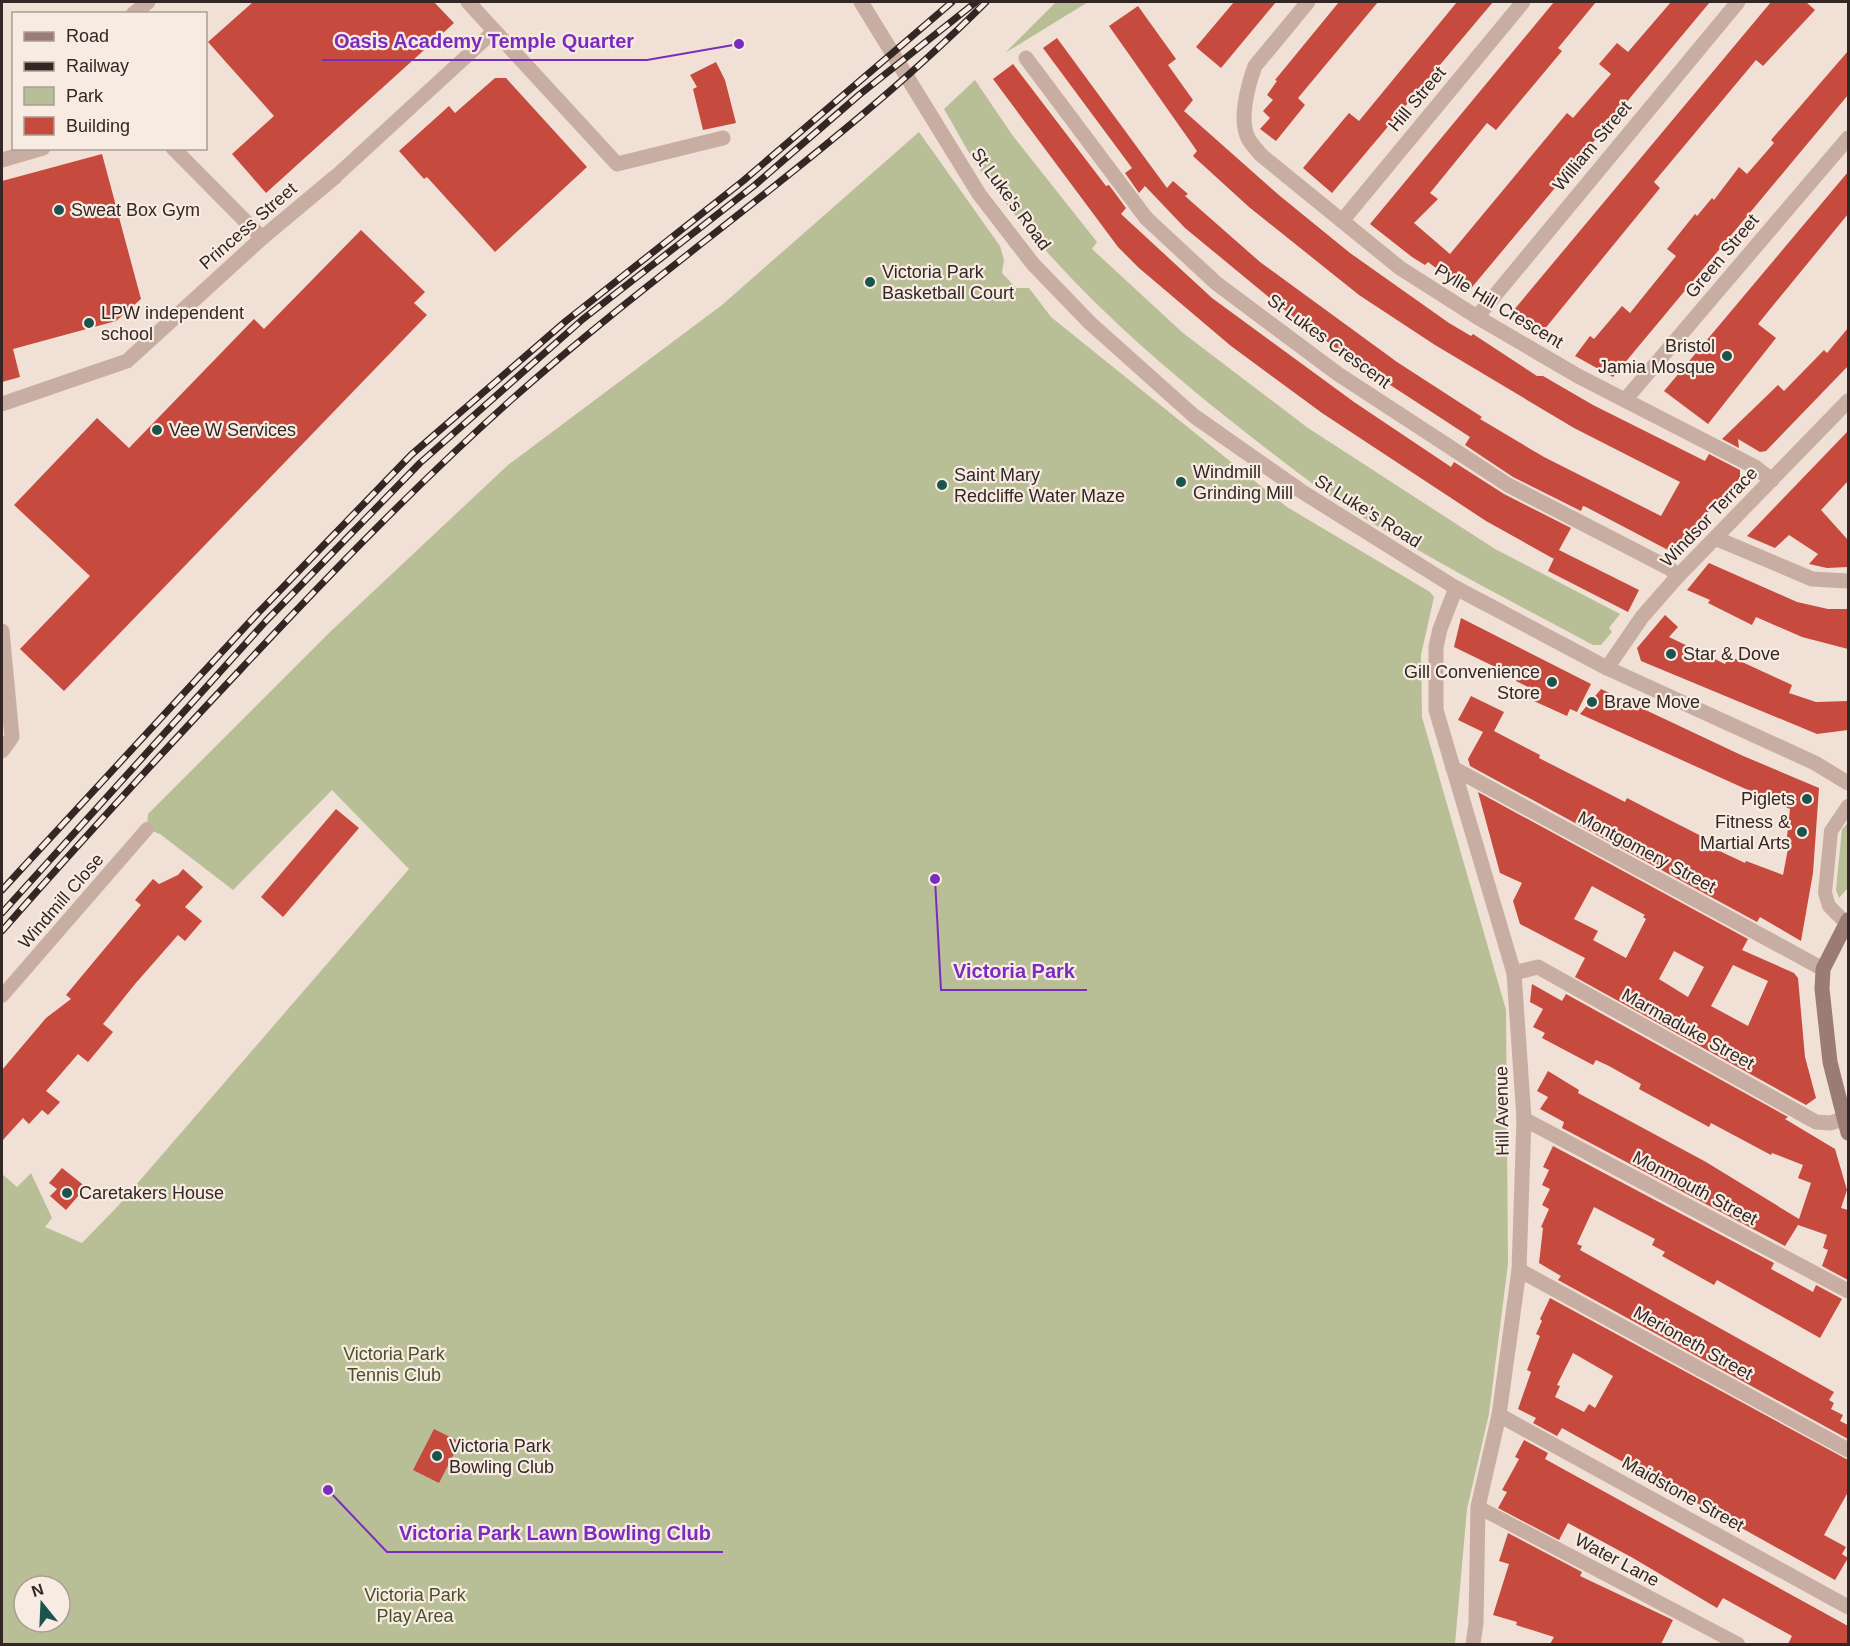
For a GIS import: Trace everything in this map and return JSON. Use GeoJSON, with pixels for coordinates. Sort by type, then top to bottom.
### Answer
{"type":"FeatureCollection","features":[{"type":"Feature","properties":{"kind":"street"},"geometry":{"type":"LineString","coordinates":[[136,12],[148,2]]}},
{"type":"Feature","properties":{"kind":"street"},"geometry":{"type":"LineString","coordinates":[[468,2],[617,164],[723,138]]}},
{"type":"Feature","properties":{"kind":"street","name":"St Luke's Road"},"geometry":{"type":"LineString","coordinates":[[861,2],[979,194],[1033,264],[1090,323],[1194,416],[1301,491],[1456,588],[1606,668],[1815,763],[1841,776],[1848,783]]}},
{"type":"Feature","properties":{"kind":"street","name":"Pylle Hill Crescent"},"geometry":{"type":"LineString","coordinates":[[1308,2],[1255,66],[1250,79],[1245,119],[1248,139],[1262,156],[1400,268],[1578,376],[1755,467],[1772,480]]}},
{"type":"Feature","properties":{"kind":"street","name":"Hill Street"},"geometry":{"type":"LineString","coordinates":[[1342,221],[1523,2]]}},
{"type":"Feature","properties":{"kind":"street","name":"William Street"},"geometry":{"type":"LineString","coordinates":[[1477,316],[1738,2]]}},
{"type":"Feature","properties":{"kind":"street","name":"St Lukes Crescent"},"geometry":{"type":"LineString","coordinates":[[1026,57],[1146,218],[1216,283],[1338,374],[1508,485],[1670,568],[1677,576]]}},
{"type":"Feature","properties":{"kind":"street","name":"Green Street"},"geometry":{"type":"LineString","coordinates":[[1625,400],[1848,138]]}},
{"type":"Feature","properties":{"kind":"street"},"geometry":{"type":"LineString","coordinates":[[2,160],[36,150]]}},
{"type":"Feature","properties":{"kind":"street"},"geometry":{"type":"LineString","coordinates":[[175,150],[262,238]]}},
{"type":"Feature","properties":{"kind":"street","name":"Princess Street"},"geometry":{"type":"LineString","coordinates":[[2,404],[127,361],[262,238],[335,177]]}},
{"type":"Feature","properties":{"kind":"street","name":"Windsor Terrace"},"geometry":{"type":"LineString","coordinates":[[1606,668],[1642,617],[1677,576],[1848,401]]}},
{"type":"Feature","properties":{"kind":"street"},"geometry":{"type":"LineString","coordinates":[[1715,538],[1812,579],[1848,580]]}},
{"type":"Feature","properties":{"kind":"street","name":"Hill Avenue"},"geometry":{"type":"LineString","coordinates":[[1456,588],[1440,629],[1434,684],[1436,710],[1514,973],[1524,1119],[1520,1270],[1499,1415],[1478,1507],[1476,1623],[1473,1644]]}},
{"type":"Feature","properties":{"kind":"street"},"geometry":{"type":"LineString","coordinates":[[2,631],[12,737],[2,751]]}},
{"type":"Feature","properties":{"kind":"street","name":"Montgomery Street"},"geometry":{"type":"LineString","coordinates":[[1453,768],[1823,969]]}},
{"type":"Feature","properties":{"kind":"street"},"geometry":{"type":"LineString","coordinates":[[1846,1126],[1830,1062],[1822,988],[1823,969],[1847,921]]}},
{"type":"Feature","properties":{"kind":"street","name":"Marmaduke Street"},"geometry":{"type":"LineString","coordinates":[[1514,973],[1538,967],[1816,1122],[1846,1126]]}},
{"type":"Feature","properties":{"kind":"street","name":"Monmouth Street"},"geometry":{"type":"LineString","coordinates":[[1524,1119],[1848,1291]]}},
{"type":"Feature","properties":{"kind":"street","name":"Merioneth Street"},"geometry":{"type":"LineString","coordinates":[[1520,1270],[1848,1450]]}},
{"type":"Feature","properties":{"kind":"street","name":"Maidstone Street"},"geometry":{"type":"LineString","coordinates":[[1499,1415],[1848,1607]]}},
{"type":"Feature","properties":{"kind":"lane","name":"Princess Street"},"geometry":{"type":"LineString","coordinates":[[335,177],[494,31]]}},
{"type":"Feature","properties":{"kind":"lane"},"geometry":{"type":"LineString","coordinates":[[1847,921],[1829,906],[1825,893],[1831,831],[1848,806]]}},
{"type":"Feature","properties":{"kind":"lane","name":"Windmill Close"},"geometry":{"type":"LineString","coordinates":[[2,996],[147,829]]}},
{"type":"Feature","properties":{"kind":"lane","name":"Water Lane"},"geometry":{"type":"LineString","coordinates":[[1478,1507],[1738,1644]]}},
{"type":"Feature","properties":{"kind":"green space"},"geometry":{"type":"Polygon","coordinates":[[[1056,2],[1088,2],[1005,53],[1056,2]]]}},
{"type":"Feature","properties":{"kind":"green space"},"geometry":{"type":"Polygon","coordinates":[[[975,80],[1013,136],[1097,242],[1092,249],[1183,333],[1308,428],[1495,549],[1620,614],[1609,628],[1612,632],[1601,645],[1593,645],[1475,582],[1343,505],[1235,424],[1134,339],[1042,247],[1014,214],[970,154],[944,109],[975,80]]]}},
{"type":"Feature","properties":{"kind":"green space"},"geometry":{"type":"Polygon","coordinates":[[[919,132],[1000,246],[1004,260],[1002,273],[1016,288],[1029,288],[1051,317],[1287,507],[1430,592],[1434,597],[1421,655],[1422,717],[1506,1010],[1508,1264],[1489,1414],[1467,1509],[1455,1644],[2,1644],[2,1174],[17,1187],[31,1173],[52,1218],[45,1227],[82,1243],[117,1207],[409,869],[332,790],[233,890],[160,834],[147,829],[148,814],[330,632],[508,465],[722,305],[919,132]]]}},
{"type":"Feature","properties":{"kind":"green space"},"geometry":{"type":"Polygon","coordinates":[[[1848,823],[1848,888],[1839,898],[1836,890],[1842,829],[1848,823]]]}},
{"type":"Feature","properties":{"kind":"building"},"geometry":{"type":"Polygon","coordinates":[[[253,2],[434,2],[454,23],[266,193],[232,154],[274,116],[208,42],[253,2]]]}},
{"type":"Feature","properties":{"kind":"building"},"geometry":{"type":"Polygon","coordinates":[[[1234,2],[1276,2],[1221,68],[1196,47],[1234,2]]]}},
{"type":"Feature","properties":{"kind":"building"},"geometry":{"type":"Polygon","coordinates":[[[1339,2],[1378,2],[1298,98],[1305,105],[1276,141],[1260,129],[1270,118],[1263,111],[1273,100],[1267,95],[1277,81],[1275,80],[1339,2]]]}},
{"type":"Feature","properties":{"kind":"building"},"geometry":{"type":"Polygon","coordinates":[[[1457,2],[1493,2],[1332,193],[1303,168],[1349,113],[1359,121],[1457,2]]]}},
{"type":"Feature","properties":{"kind":"building"},"geometry":{"type":"Polygon","coordinates":[[[1554,2],[1596,2],[1558,48],[1562,51],[1496,130],[1487,123],[1430,193],[1438,199],[1414,223],[1450,254],[1567,113],[1573,118],[1611,74],[1599,64],[1617,43],[1628,52],[1671,2],[1710,2],[1468,292],[1428,262],[1425,265],[1412,257],[1370,224],[1554,2]]]}},
{"type":"Feature","properties":{"kind":"building"},"geometry":{"type":"Polygon","coordinates":[[[1771,2],[1806,2],[1815,10],[1763,66],[1756,60],[1654,182],[1660,188],[1539,336],[1508,317],[1771,2]]]}},
{"type":"Feature","properties":{"kind":"building"},"geometry":{"type":"Polygon","coordinates":[[[1138,6],[1176,59],[1168,65],[1193,100],[1184,111],[1280,196],[1350,253],[1449,323],[1471,336],[1473,334],[1537,376],[1543,376],[1593,405],[1705,461],[1709,454],[1740,470],[1740,478],[1674,549],[1668,550],[1586,507],[1583,506],[1581,511],[1513,477],[1465,445],[1470,437],[1355,362],[1287,312],[1185,228],[1145,186],[1139,193],[1125,173],[1132,168],[1043,48],[1057,38],[1167,188],[1173,181],[1188,194],[1185,196],[1260,262],[1397,362],[1482,417],[1480,419],[1544,457],[1661,516],[1680,482],[1574,428],[1435,345],[1359,295],[1249,207],[1193,156],[1197,151],[1109,26],[1138,6]]]}},
{"type":"Feature","properties":{"kind":"building"},"geometry":{"type":"Polygon","coordinates":[[[1848,51],[1848,95],[1613,377],[1575,356],[1590,336],[1594,339],[1622,306],[1630,313],[1676,256],[1667,249],[1695,214],[1697,216],[1712,198],[1714,200],[1739,167],[1747,174],[1774,143],[1771,140],[1848,51]]]}},
{"type":"Feature","properties":{"kind":"building"},"geometry":{"type":"Polygon","coordinates":[[[716,62],[725,80],[736,123],[703,130],[693,89],[697,87],[690,75],[716,62]]]}},
{"type":"Feature","properties":{"kind":"building"},"geometry":{"type":"Polygon","coordinates":[[[1013,64],[1106,186],[1109,185],[1126,208],[1121,214],[1212,298],[1354,402],[1451,467],[1454,462],[1504,494],[1571,528],[1559,550],[1639,590],[1628,612],[1548,571],[1554,559],[1486,521],[1322,413],[1231,346],[1139,268],[1118,247],[993,79],[1013,64]]]}},
{"type":"Feature","properties":{"kind":"building"},"geometry":{"type":"Polygon","coordinates":[[[495,78],[506,78],[587,167],[495,252],[427,177],[424,179],[399,151],[449,106],[455,113],[495,78]]]}},
{"type":"Feature","properties":{"kind":"building"},"geometry":{"type":"Polygon","coordinates":[[[102,154],[141,299],[116,321],[13,349],[20,377],[2,382],[2,181],[102,154]]]}},
{"type":"Feature","properties":{"kind":"building"},"geometry":{"type":"Polygon","coordinates":[[[1848,172],[1848,214],[1758,324],[1776,338],[1708,424],[1664,391],[1848,172]]]}},
{"type":"Feature","properties":{"kind":"building"},"geometry":{"type":"Polygon","coordinates":[[[361,230],[425,292],[414,303],[427,315],[64,691],[20,649],[90,576],[14,505],[97,418],[129,448],[254,319],[264,329],[361,230]]]}},
{"type":"Feature","properties":{"kind":"building"},"geometry":{"type":"Polygon","coordinates":[[[1848,328],[1848,366],[1766,451],[1760,452],[1738,439],[1739,448],[1722,439],[1778,385],[1784,391],[1824,350],[1827,353],[1848,328]]]}},
{"type":"Feature","properties":{"kind":"building"},"geometry":{"type":"Polygon","coordinates":[[[1848,431],[1848,481],[1821,510],[1848,540],[1848,567],[1827,568],[1809,564],[1818,554],[1789,535],[1775,548],[1747,536],[1848,431]]]}},
{"type":"Feature","properties":{"kind":"building"},"geometry":{"type":"Polygon","coordinates":[[[1709,563],[1797,602],[1828,609],[1848,609],[1848,649],[1802,637],[1756,617],[1752,625],[1708,603],[1710,600],[1687,590],[1709,563]]]}},
{"type":"Feature","properties":{"kind":"building"},"geometry":{"type":"Polygon","coordinates":[[[1665,615],[1678,627],[1669,637],[1725,664],[1729,656],[1792,685],[1789,693],[1816,702],[1848,701],[1848,730],[1817,734],[1641,661],[1637,648],[1665,615]]]}},
{"type":"Feature","properties":{"kind":"building"},"geometry":{"type":"Polygon","coordinates":[[[1461,618],[1591,684],[1577,712],[1570,709],[1567,716],[1525,697],[1530,688],[1516,681],[1518,678],[1454,647],[1461,618]]]}},
{"type":"Feature","properties":{"kind":"building"},"geometry":{"type":"Polygon","coordinates":[[[1601,689],[1741,755],[1819,788],[1813,873],[1801,941],[1760,917],[1757,922],[1470,766],[1468,759],[1483,732],[1458,720],[1471,696],[1504,712],[1494,731],[1540,755],[1539,758],[1625,802],[1627,798],[1713,842],[1711,847],[1745,863],[1746,861],[1783,875],[1790,838],[1787,837],[1790,809],[1580,714],[1601,689]]]}},
{"type":"Feature","properties":{"kind":"building"},"geometry":{"type":"Polygon","coordinates":[[[1478,792],[1748,939],[1742,950],[1794,973],[1798,978],[1805,1057],[1816,1098],[1806,1105],[1575,977],[1585,958],[1520,924],[1513,901],[1522,883],[1500,873],[1478,792]],[[1592,886],[1574,919],[1598,931],[1593,940],[1626,958],[1646,919],[1643,917],[1645,915],[1592,886]],[[1674,951],[1659,979],[1688,997],[1704,967],[1674,951]],[[1733,965],[1711,1006],[1748,1026],[1768,981],[1733,965]]]}},
{"type":"Feature","properties":{"kind":"building"},"geometry":{"type":"Polygon","coordinates":[[[336,809],[359,828],[283,917],[261,897],[336,809]]]}},
{"type":"Feature","properties":{"kind":"building"},"geometry":{"type":"Polygon","coordinates":[[[183,869],[203,887],[185,907],[202,921],[185,941],[178,935],[135,984],[103,1024],[113,1032],[88,1062],[78,1054],[46,1091],[60,1102],[48,1115],[42,1110],[29,1124],[23,1118],[2,1141],[2,1070],[46,1018],[71,999],[66,995],[141,905],[135,900],[153,879],[159,884],[178,875],[183,869]]]}},
{"type":"Feature","properties":{"kind":"building"},"geometry":{"type":"Polygon","coordinates":[[[1532,984],[1562,1001],[1566,994],[1788,1117],[1785,1119],[1835,1149],[1847,1190],[1841,1208],[1848,1210],[1848,1280],[1822,1266],[1828,1250],[1823,1248],[1827,1235],[1798,1225],[1785,1246],[1562,1128],[1564,1122],[1540,1109],[1548,1097],[1537,1091],[1548,1071],[1579,1090],[1578,1093],[1706,1162],[1799,1219],[1811,1183],[1798,1178],[1803,1165],[1772,1153],[1771,1155],[1711,1123],[1709,1127],[1639,1089],[1641,1084],[1609,1066],[1596,1060],[1593,1065],[1542,1038],[1545,1033],[1533,1027],[1543,1009],[1530,1002],[1532,984]]]}},
{"type":"Feature","properties":{"kind":"building"},"geometry":{"type":"Polygon","coordinates":[[[1553,1146],[1774,1263],[1771,1269],[1813,1292],[1816,1285],[1842,1299],[1820,1338],[1717,1280],[1714,1285],[1662,1256],[1665,1252],[1652,1245],[1655,1239],[1594,1207],[1577,1244],[1582,1246],[1580,1250],[1834,1392],[1829,1400],[1834,1403],[1831,1409],[1843,1415],[1840,1421],[1848,1425],[1848,1439],[1558,1280],[1561,1276],[1539,1263],[1543,1228],[1541,1227],[1549,1209],[1542,1205],[1550,1189],[1542,1185],[1549,1170],[1543,1167],[1553,1146]]]}},
{"type":"Feature","properties":{"kind":"building","name":"Caretakers House"},"geometry":{"type":"Polygon","coordinates":[[[62,1168],[86,1187],[66,1210],[50,1196],[57,1189],[49,1183],[62,1168]]]}},
{"type":"Feature","properties":{"kind":"building"},"geometry":{"type":"Polygon","coordinates":[[[1550,1298],[1848,1460],[1848,1492],[1824,1535],[1846,1547],[1842,1554],[1848,1558],[1835,1580],[1562,1428],[1557,1436],[1533,1423],[1536,1418],[1518,1409],[1531,1372],[1527,1370],[1540,1336],[1536,1334],[1542,1321],[1540,1319],[1550,1298]],[[1573,1353],[1557,1385],[1560,1386],[1555,1397],[1584,1412],[1589,1404],[1595,1408],[1613,1376],[1573,1353]]]}},
{"type":"Feature","properties":{"kind":"building","name":"Victoria Park Bowling Club"},"geometry":{"type":"Polygon","coordinates":[[[434,1429],[460,1442],[439,1483],[413,1470],[434,1429]]]}},
{"type":"Feature","properties":{"kind":"building"},"geometry":{"type":"Polygon","coordinates":[[[1524,1440],[1548,1453],[1545,1459],[1848,1626],[1848,1644],[1788,1644],[1792,1636],[1723,1598],[1717,1608],[1633,1558],[1568,1523],[1559,1540],[1498,1508],[1507,1492],[1502,1490],[1519,1459],[1515,1457],[1524,1440]]]}},
{"type":"Feature","properties":{"kind":"building"},"geometry":{"type":"Polygon","coordinates":[[[1508,1533],[1582,1572],[1580,1576],[1673,1620],[1661,1644],[1550,1644],[1554,1637],[1493,1615],[1509,1564],[1499,1561],[1508,1533]]]}},
{"type":"Feature","properties":{"kind":"railway"},"geometry":{"type":"LineString","coordinates":[[2,890],[257,614],[411,455],[566,321],[743,181],[952,2]]}},
{"type":"Feature","properties":{"kind":"railway"},"geometry":{"type":"LineString","coordinates":[[2,913],[266,621],[420,463],[583,319],[755,185],[859,95],[976,2]]}},
{"type":"Feature","properties":{"kind":"railway"},"geometry":{"type":"LineString","coordinates":[[2,931],[120,799],[274,634],[441,465],[570,349],[872,106],[986,2]]}},
{"type":"Feature","properties":{"kind":"place","name":"Oasis Academy Temple Quarter"},"geometry":{"type":"Point","coordinates":[739,44]}},
{"type":"Feature","properties":{"kind":"place","name":"Sweat Box Gym"},"geometry":{"type":"Point","coordinates":[59,210]}},
{"type":"Feature","properties":{"kind":"place","name":"Victoria Park Basketball Court"},"geometry":{"type":"Point","coordinates":[870,282]}},
{"type":"Feature","properties":{"kind":"place","name":"LPW independent school"},"geometry":{"type":"Point","coordinates":[89,323]}},
{"type":"Feature","properties":{"kind":"place","name":"Bristol Jamia Mosque"},"geometry":{"type":"Point","coordinates":[1727,356]}},
{"type":"Feature","properties":{"kind":"place","name":"Vee W Services"},"geometry":{"type":"Point","coordinates":[157,430]}},
{"type":"Feature","properties":{"kind":"place","name":"Windmill Grinding Mill"},"geometry":{"type":"Point","coordinates":[1181,482]}},
{"type":"Feature","properties":{"kind":"place","name":"Saint Mary Redcliffe Water Maze"},"geometry":{"type":"Point","coordinates":[942,485]}},
{"type":"Feature","properties":{"kind":"place","name":"Star & Dove"},"geometry":{"type":"Point","coordinates":[1671,654]}},
{"type":"Feature","properties":{"kind":"place","name":"Gill Convenience Store"},"geometry":{"type":"Point","coordinates":[1552,682]}},
{"type":"Feature","properties":{"kind":"place","name":"Brave Move"},"geometry":{"type":"Point","coordinates":[1592,702]}},
{"type":"Feature","properties":{"kind":"place","name":"Piglets"},"geometry":{"type":"Point","coordinates":[1807,799]}},
{"type":"Feature","properties":{"kind":"place","name":"Fitness & Martial Arts"},"geometry":{"type":"Point","coordinates":[1802,832]}},
{"type":"Feature","properties":{"kind":"place","name":"Victoria Park"},"geometry":{"type":"Point","coordinates":[935,879]}},
{"type":"Feature","properties":{"kind":"place","name":"Caretakers House"},"geometry":{"type":"Point","coordinates":[67,1193]}},
{"type":"Feature","properties":{"kind":"place","name":"Victoria Park Bowling Club"},"geometry":{"type":"Point","coordinates":[437,1456]}},
{"type":"Feature","properties":{"kind":"place","name":"Victoria Park Lawn Bowling Club"},"geometry":{"type":"Point","coordinates":[328,1490]}},
{"type":"Feature","properties":{"kind":"park label","name":"Victoria Park Tennis Club"},"geometry":{"type":"Point","coordinates":[394,1364]}},
{"type":"Feature","properties":{"kind":"park label","name":"Victoria Park Play Area"},"geometry":{"type":"Point","coordinates":[415,1605]}}]}
